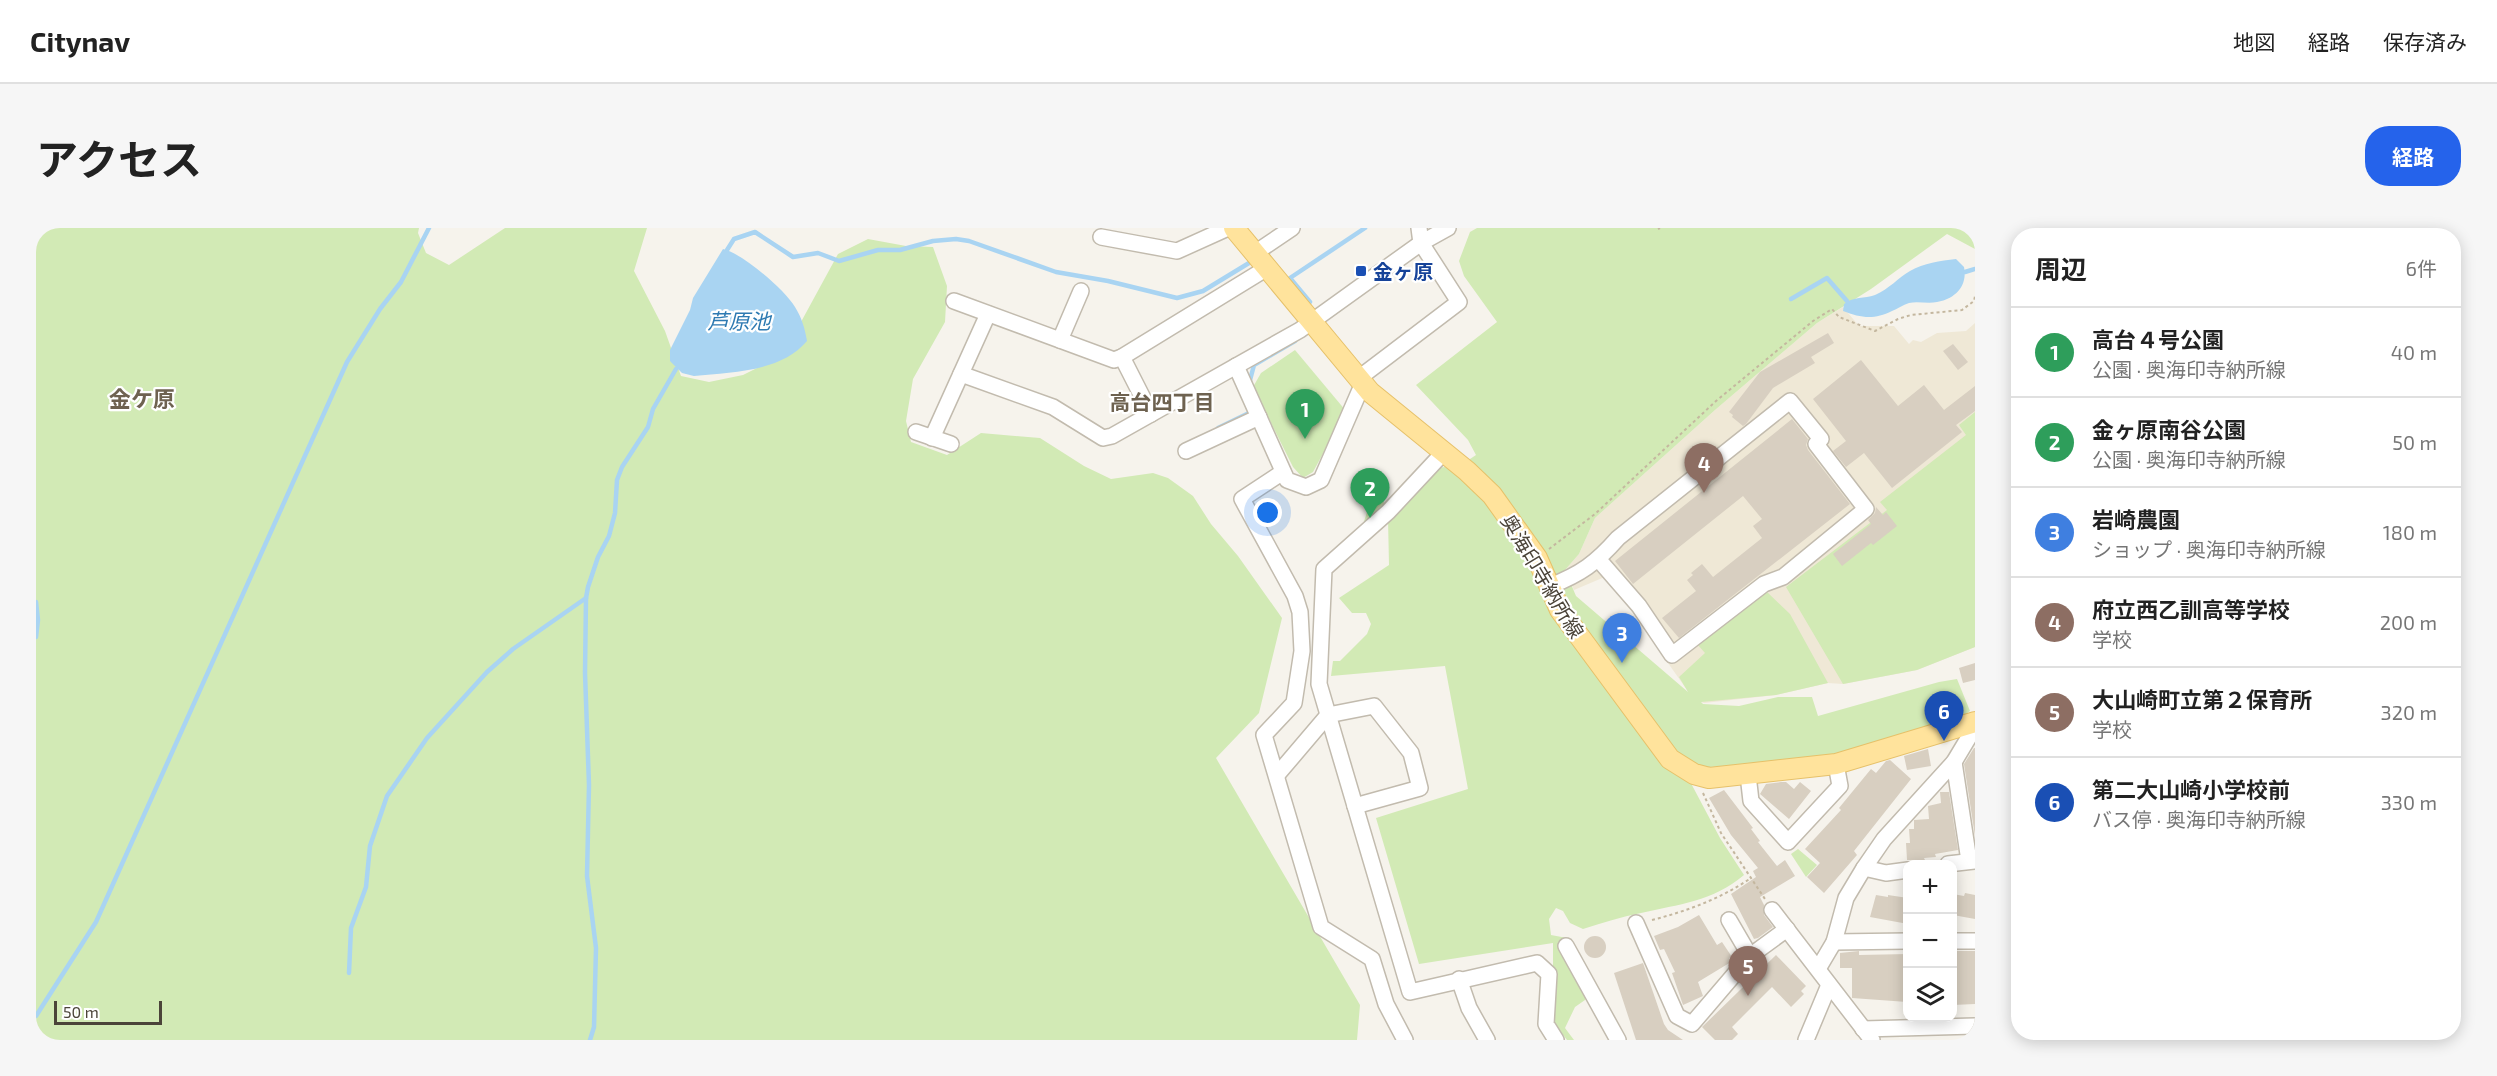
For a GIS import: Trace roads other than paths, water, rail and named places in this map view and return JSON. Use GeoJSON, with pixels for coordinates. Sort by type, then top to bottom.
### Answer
{"type":"FeatureCollection","features":[{"type":"Feature","properties":{"kind":"main road","name":"奥海印寺納所線"},"geometry":{"type":"LineString","coordinates":[[1234,228],[1370,392],[1444,452],[1492,495],[1537,558],[1560,610],[1670,759],[1694,774],[1709,778],[1748,775],[1836,764],[1972,723]]}},
{"type":"Feature","properties":{"kind":"street"},"geometry":{"type":"LineString","coordinates":[[1101,237],[1177,251],[1228,228]]}},
{"type":"Feature","properties":{"kind":"street"},"geometry":{"type":"LineString","coordinates":[[954,301],[1114,360],[1122,357],[1261,260],[1292,228]]}},
{"type":"Feature","properties":{"kind":"street"},"geometry":{"type":"LineString","coordinates":[[961,374],[1053,407],[1103,438],[1112,436],[1300,330],[1420,236],[1448,228]]}},
{"type":"Feature","properties":{"kind":"street"},"geometry":{"type":"LineString","coordinates":[[1236,366],[1287,480],[1306,487],[1321,480],[1361,381],[1459,302],[1420,236]]}},
{"type":"Feature","properties":{"kind":"street"},"geometry":{"type":"LineString","coordinates":[[1060,340],[1081,291]]}},
{"type":"Feature","properties":{"kind":"street"},"geometry":{"type":"LineString","coordinates":[[932,438],[988,314]]}},
{"type":"Feature","properties":{"kind":"street"},"geometry":{"type":"LineString","coordinates":[[1122,357],[1151,414]]}},
{"type":"Feature","properties":{"kind":"street"},"geometry":{"type":"LineString","coordinates":[[1550,586],[1578,575],[1599,560],[1618,538],[1791,401],[1821,439],[1816,444],[1866,509],[1783,577],[1764,584],[1672,655],[1639,606],[1599,560]]}},
{"type":"Feature","properties":{"kind":"street"},"geometry":{"type":"LineString","coordinates":[[1186,451],[1259,417]]}},
{"type":"Feature","properties":{"kind":"street"},"geometry":{"type":"LineString","coordinates":[[916,432],[951,444]]}},
{"type":"Feature","properties":{"kind":"street"},"geometry":{"type":"LineString","coordinates":[[1444,452],[1388,512],[1324,569],[1319,684],[1410,992],[1537,963],[1549,974],[1546,1023],[1556,1040]]}},
{"type":"Feature","properties":{"kind":"street"},"geometry":{"type":"LineString","coordinates":[[1283,472],[1242,499],[1295,596],[1300,612],[1302,651],[1294,703],[1264,735],[1321,927],[1372,959],[1386,1004],[1405,1040]]}},
{"type":"Feature","properties":{"kind":"street"},"geometry":{"type":"LineString","coordinates":[[1277,775],[1328,715],[1374,706],[1411,753],[1420,788],[1355,806]]}},
{"type":"Feature","properties":{"kind":"street"},"geometry":{"type":"LineString","coordinates":[[1818,969],[1834,942],[1846,898],[1864,868],[1884,839],[1954,762],[1969,737],[1972,723]]}},
{"type":"Feature","properties":{"kind":"street"},"geometry":{"type":"LineString","coordinates":[[1954,762],[1972,861],[1957,863]]}},
{"type":"Feature","properties":{"kind":"street"},"geometry":{"type":"LineString","coordinates":[[1748,775],[1751,801],[1788,842],[1840,786],[1836,764]]}},
{"type":"Feature","properties":{"kind":"street"},"geometry":{"type":"LineString","coordinates":[[1864,868],[1886,873],[1903,871]]}},
{"type":"Feature","properties":{"kind":"street"},"geometry":{"type":"LineString","coordinates":[[1772,910],[1868,1034],[1975,1026]]}},
{"type":"Feature","properties":{"kind":"street"},"geometry":{"type":"LineString","coordinates":[[1729,920],[1750,956]]}},
{"type":"Feature","properties":{"kind":"street"},"geometry":{"type":"LineString","coordinates":[[1636,923],[1677,1016],[1692,1024],[1750,956],[1787,929]]}},
{"type":"Feature","properties":{"kind":"street"},"geometry":{"type":"LineString","coordinates":[[1834,942],[1903,941]]}},
{"type":"Feature","properties":{"kind":"street"},"geometry":{"type":"LineString","coordinates":[[1957,941],[1975,941]]}},
{"type":"Feature","properties":{"kind":"street"},"geometry":{"type":"LineString","coordinates":[[1566,946],[1617,1040]]}},
{"type":"Feature","properties":{"kind":"street"},"geometry":{"type":"LineString","coordinates":[[1459,979],[1469,1008],[1487,1040]]}},
{"type":"Feature","properties":{"kind":"street"},"geometry":{"type":"LineString","coordinates":[[1806,1040],[1829,985]]}},
{"type":"Feature","properties":{"kind":"water","name":"芦原池"},"geometry":{"type":"Polygon","coordinates":[[[723,249],[741,257],[782,291],[800,315],[807,341],[784,359],[755,369],[694,376],[682,373],[670,361],[670,350],[690,310],[693,298],[723,249]]]}},
{"type":"Feature","properties":{"kind":"water"},"geometry":{"type":"Polygon","coordinates":[[[1956,259],[1964,267],[1964,280],[1955,295],[1949,298],[1934,303],[1909,303],[1873,317],[1843,311],[1844,304],[1848,301],[1880,293],[1915,268],[1956,259]]]}},
{"type":"Feature","properties":{"kind":"waterway"},"geometry":{"type":"LineString","coordinates":[[36,1016],[96,922],[347,362],[380,309],[401,282],[429,228]]}},
{"type":"Feature","properties":{"kind":"waterway"},"geometry":{"type":"LineString","coordinates":[[1310,302],[1290,278],[1365,228]]}},
{"type":"Feature","properties":{"kind":"waterway"},"geometry":{"type":"LineString","coordinates":[[727,250],[734,239],[755,232],[793,257],[818,253],[839,261],[878,250],[900,250],[933,241],[956,239],[969,241],[1056,272],[1108,281],[1177,298],[1203,291],[1249,263]]}},
{"type":"Feature","properties":{"kind":"waterway"},"geometry":{"type":"LineString","coordinates":[[1965,272],[1975,269]]}},
{"type":"Feature","properties":{"kind":"waterway"},"geometry":{"type":"LineString","coordinates":[[1791,299],[1827,278],[1847,301]]}},
{"type":"Feature","properties":{"kind":"waterway"},"geometry":{"type":"LineString","coordinates":[[1249,384],[1254,365],[1295,341]]}},
{"type":"Feature","properties":{"kind":"waterway"},"geometry":{"type":"LineString","coordinates":[[590,1040],[594,1027],[596,948],[587,876],[589,785],[585,673],[586,598],[598,557],[609,536],[615,513],[617,480],[622,467],[648,427],[653,409],[676,369]]}},
{"type":"Feature","properties":{"kind":"waterway"},"geometry":{"type":"LineString","coordinates":[[1218,428],[1251,412]]}},
{"type":"Feature","properties":{"kind":"waterway"},"geometry":{"type":"LineString","coordinates":[[349,973],[351,928],[366,887],[370,846],[387,796],[427,738],[487,672],[513,649],[586,598]]}},
{"type":"Feature","properties":{"kind":"waterway"},"geometry":{"type":"LineString","coordinates":[[36,602],[38,620],[36,637]]}},
{"type":"Feature","properties":{"kind":"place","name":"金ヶ原"},"geometry":{"type":"Point","coordinates":[1361,271]}},
{"type":"Feature","properties":{"kind":"place","name":"高台４号公園"},"geometry":{"type":"Point","coordinates":[1305,439]}},
{"type":"Feature","properties":{"kind":"place","name":"府立西乙訓高等学校"},"geometry":{"type":"Point","coordinates":[1704,493]}},
{"type":"Feature","properties":{"kind":"place","name":"金ヶ原南谷公園"},"geometry":{"type":"Point","coordinates":[1370,518]}},
{"type":"Feature","properties":{"kind":"place","name":"岩崎農園"},"geometry":{"type":"Point","coordinates":[1622,663]}},
{"type":"Feature","properties":{"kind":"place","name":"第二大山崎小学校前"},"geometry":{"type":"Point","coordinates":[1944,741]}},
{"type":"Feature","properties":{"kind":"place","name":"大山崎町立第２保育所"},"geometry":{"type":"Point","coordinates":[1748,996]}},
{"type":"Feature","properties":{"kind":"district","name":"金ケ原"},"geometry":{"type":"Point","coordinates":[142,398]}},
{"type":"Feature","properties":{"kind":"district","name":"高台四丁目"},"geometry":{"type":"Point","coordinates":[1162,401]}}]}
